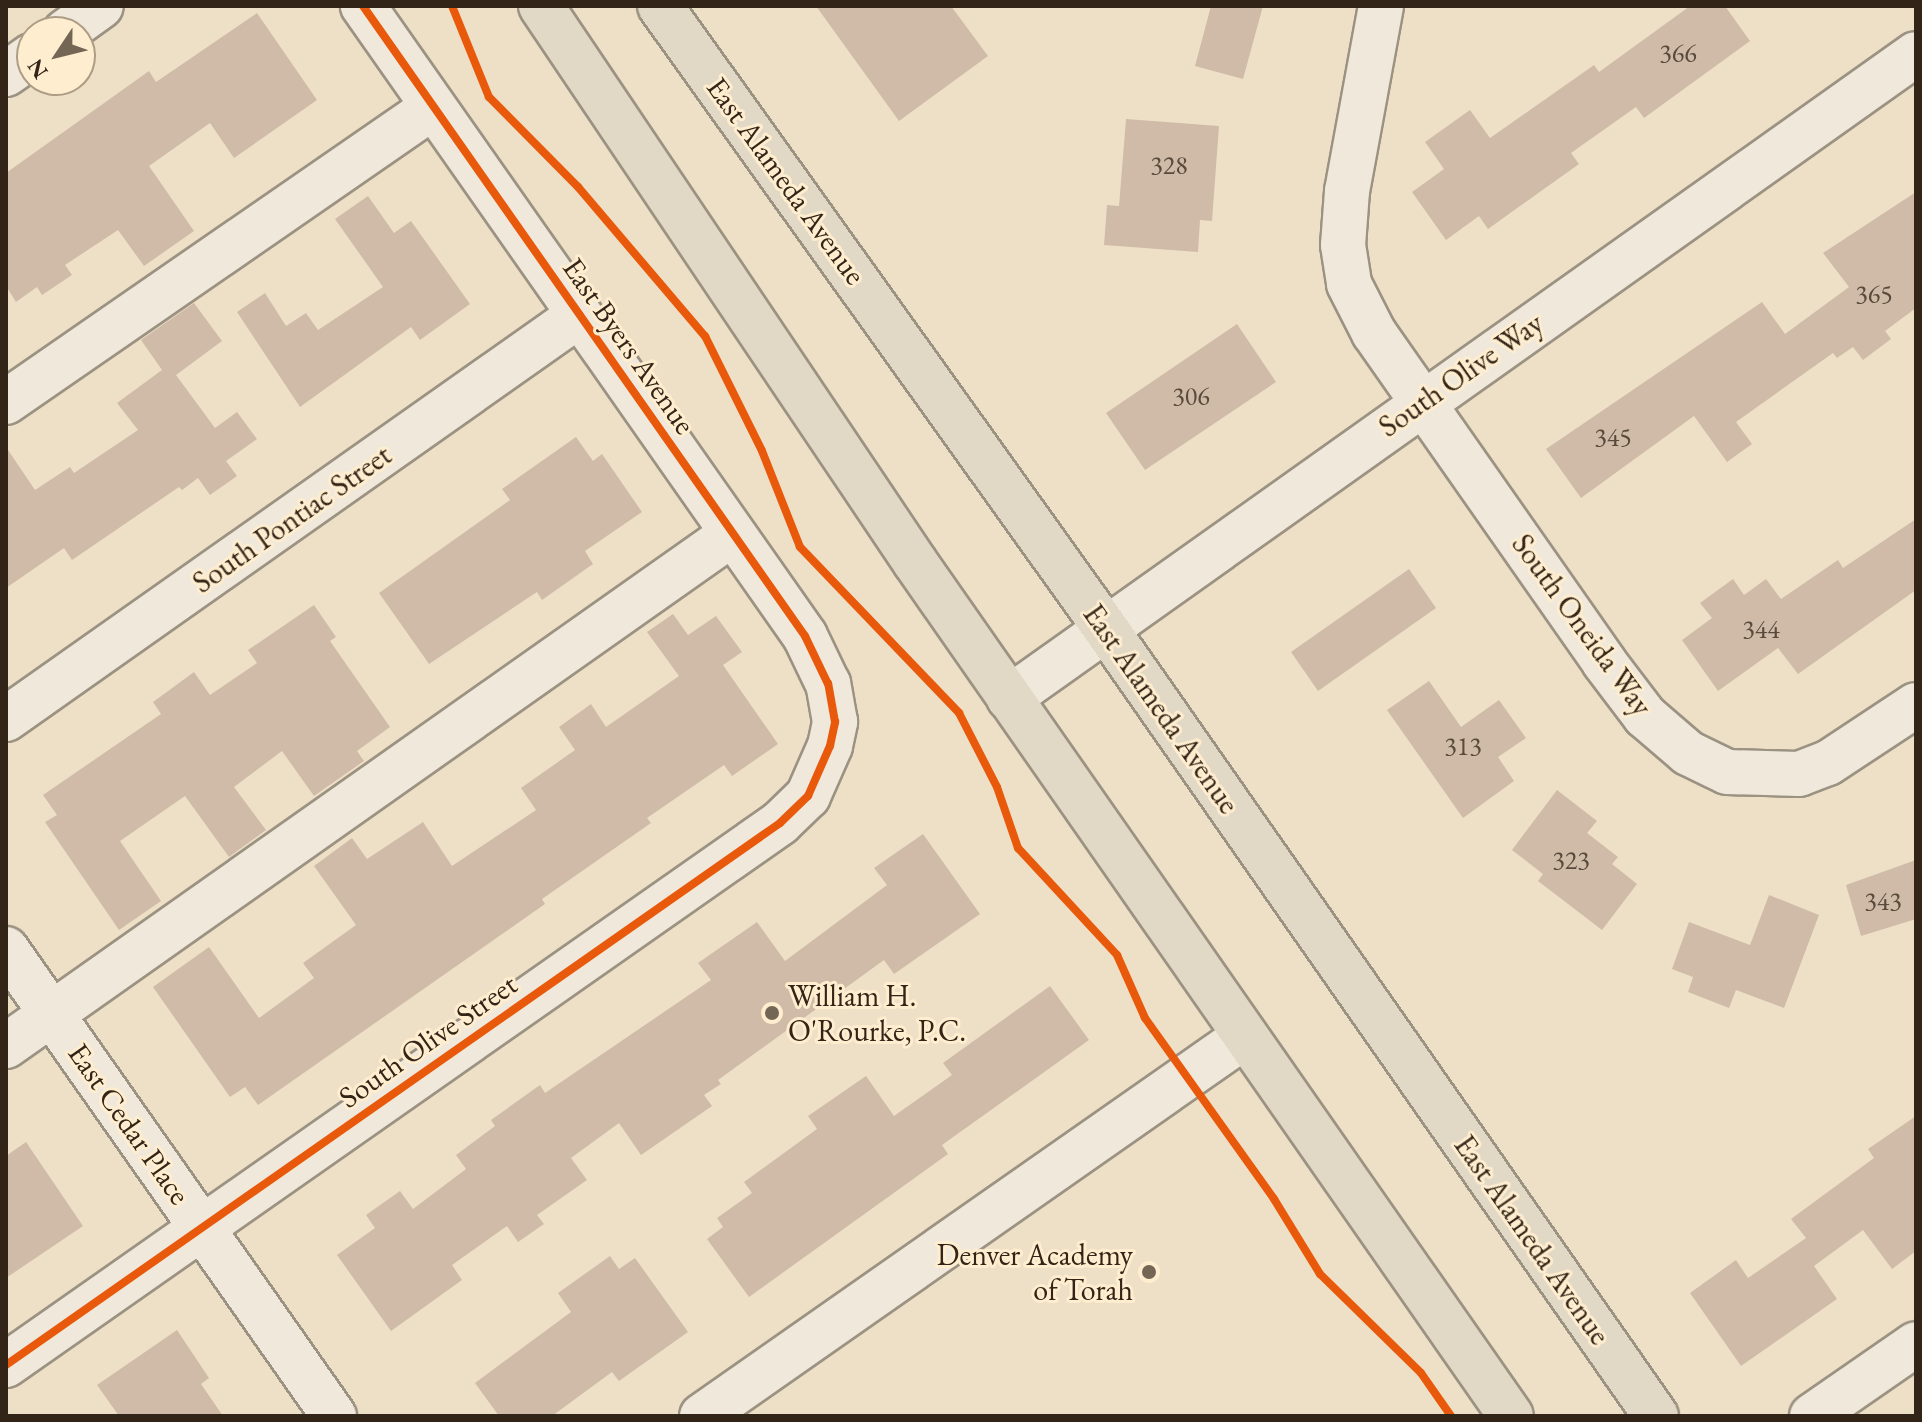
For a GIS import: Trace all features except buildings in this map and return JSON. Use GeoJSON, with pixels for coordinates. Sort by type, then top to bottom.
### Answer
{"type":"FeatureCollection","features":[{"type":"Feature","properties":{"kind":"main road"},"geometry":{"type":"LineString","coordinates":[[541,6],[1009,698],[1511,1416]]}},
{"type":"Feature","properties":{"kind":"main road","name":"East Alameda Avenue"},"geometry":{"type":"LineString","coordinates":[[660,6],[1106,629],[1656,1416]]}},
{"type":"Feature","properties":{"kind":"street","name":"East Byers Avenue"},"geometry":{"type":"LineString","coordinates":[[363,6],[819,661],[835,722]]}},
{"type":"Feature","properties":{"kind":"street","name":"South Oneida Way"},"geometry":{"type":"LineString","coordinates":[[1381,6],[1347,191],[1345,262],[1363,314],[1604,662],[1645,716],[1688,753],[1727,772],[1799,774],[1828,763],[1916,705]]}},
{"type":"Feature","properties":{"kind":"street","name":"South Olive Way"},"geometry":{"type":"LineString","coordinates":[[1009,698],[1916,54]]}},
{"type":"Feature","properties":{"kind":"street"},"geometry":{"type":"LineString","coordinates":[[6,402],[433,107]]}},
{"type":"Feature","properties":{"kind":"street","name":"South Pontiac Street"},"geometry":{"type":"LineString","coordinates":[[6,719],[578,316]]}},
{"type":"Feature","properties":{"kind":"street"},"geometry":{"type":"LineString","coordinates":[[6,1046],[732,534]]}},
{"type":"Feature","properties":{"kind":"street","name":"South Olive Street"},"geometry":{"type":"LineString","coordinates":[[6,1365],[780,823],[808,796],[823,770],[835,722]]}},
{"type":"Feature","properties":{"kind":"street","name":"East Cedar Place"},"geometry":{"type":"LineString","coordinates":[[6,949],[334,1416]]}},
{"type":"Feature","properties":{"kind":"street"},"geometry":{"type":"LineString","coordinates":[[702,1416],[1245,1036]]}},
{"type":"Feature","properties":{"kind":"street"},"geometry":{"type":"LineString","coordinates":[[1812,1416],[1916,1344]]}},
{"type":"Feature","properties":{"kind":"cycle path"},"geometry":{"type":"LineString","coordinates":[[6,1365],[780,823],[808,796],[830,746],[835,722],[828,684],[805,636],[363,6]]}},
{"type":"Feature","properties":{"kind":"cycle path"},"geometry":{"type":"LineString","coordinates":[[452,6],[489,97],[578,187],[705,336],[762,451],[800,547],[959,713],[997,787],[1018,848],[1117,955],[1145,1018],[1274,1199],[1320,1274],[1421,1373],[1451,1416]]}},
{"type":"Feature","properties":{"kind":"place","name":"William H. O'Rourke, P.C."},"geometry":{"type":"Point","coordinates":[772,1013]}},
{"type":"Feature","properties":{"kind":"place","name":"Denver Academy of Torah"},"geometry":{"type":"Point","coordinates":[1149,1272]}}]}
